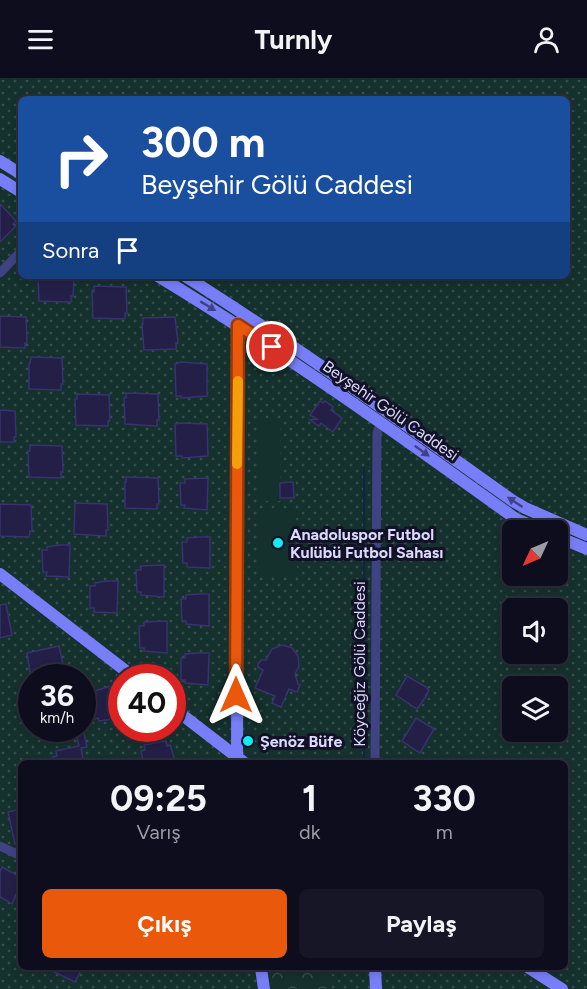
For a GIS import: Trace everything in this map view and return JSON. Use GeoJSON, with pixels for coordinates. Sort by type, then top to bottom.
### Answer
{"type":"FeatureCollection","features":[{"type":"Feature","properties":{"kind":"main road"},"geometry":{"type":"LineString","coordinates":[[0,161],[18,172]]}},
{"type":"Feature","properties":{"kind":"main road"},"geometry":{"type":"LineString","coordinates":[[0,179],[18,190]]}},
{"type":"Feature","properties":{"kind":"main road","name":"Beyşehir Gölü Caddesi"},"geometry":{"type":"LineString","coordinates":[[164,279],[242,319],[370,414],[389,422],[518,520]]}},
{"type":"Feature","properties":{"kind":"main road"},"geometry":{"type":"LineString","coordinates":[[189,279],[242,319],[377,403],[389,422],[525,508],[587,535]]}},
{"type":"Feature","properties":{"kind":"main road"},"geometry":{"type":"LineString","coordinates":[[236,759],[242,319]]}},
{"type":"Feature","properties":{"kind":"main road"},"geometry":{"type":"LineString","coordinates":[[370,414],[377,403]]}},
{"type":"Feature","properties":{"kind":"main road"},"geometry":{"type":"LineString","coordinates":[[568,541],[587,549]]}},
{"type":"Feature","properties":{"kind":"main road"},"geometry":{"type":"LineString","coordinates":[[0,574],[117,664]]}},
{"type":"Feature","properties":{"kind":"main road"},"geometry":{"type":"LineString","coordinates":[[186,718],[236,759]]}},
{"type":"Feature","properties":{"kind":"main road"},"geometry":{"type":"LineString","coordinates":[[261,970],[264,989]]}},
{"type":"Feature","properties":{"kind":"main road"},"geometry":{"type":"LineString","coordinates":[[375,970],[376,989]]}},
{"type":"Feature","properties":{"kind":"main road"},"geometry":{"type":"LineString","coordinates":[[532,970],[562,989]]}},
{"type":"Feature","properties":{"kind":"street"},"geometry":{"type":"LineString","coordinates":[[0,273],[18,253]]}},
{"type":"Feature","properties":{"kind":"street","name":"Köyceğiz Gölü Caddesi"},"geometry":{"type":"LineString","coordinates":[[375,760],[377,431],[389,422]]}},
{"type":"Feature","properties":{"kind":"street"},"geometry":{"type":"LineString","coordinates":[[0,846],[18,855]]}},
{"type":"Feature","properties":{"kind":"green space"},"geometry":{"type":"Polygon","coordinates":[[[0,78],[587,78],[587,989],[0,989],[0,78]]]}},
{"type":"Feature","properties":{"kind":"green space"},"geometry":{"type":"Polygon","coordinates":[[[258,419],[280,419],[280,501],[258,501],[258,419]]]}},
{"type":"Feature","properties":{"kind":"green space","name":"Anadoluspor Futbol Kulübü Futbol Sahası"},"geometry":{"type":"Polygon","coordinates":[[[296,509],[297,577],[260,577],[258,510],[296,509]]]}},
{"type":"Feature","properties":{"kind":"green space"},"geometry":{"type":"Polygon","coordinates":[[[269,970],[330,971],[332,989],[271,989],[269,970]]]}},
{"type":"Feature","properties":{"kind":"building"},"geometry":{"type":"Polygon","coordinates":[[[0,204],[16,221],[13,224],[15,227],[0,242],[0,204]]]}},
{"type":"Feature","properties":{"kind":"building"},"geometry":{"type":"Polygon","coordinates":[[[38,279],[74,279],[71,302],[39,301],[38,279]]]}},
{"type":"Feature","properties":{"kind":"building"},"geometry":{"type":"Polygon","coordinates":[[[94,286],[126,287],[127,313],[125,313],[125,319],[93,318],[92,291],[94,292],[94,286]]]}},
{"type":"Feature","properties":{"kind":"building"},"geometry":{"type":"Polygon","coordinates":[[[0,316],[26,317],[27,343],[25,343],[25,348],[0,347],[0,316]]]}},
{"type":"Feature","properties":{"kind":"building"},"geometry":{"type":"Polygon","coordinates":[[[175,317],[178,343],[176,343],[176,349],[144,350],[143,318],[175,317]]]}},
{"type":"Feature","properties":{"kind":"building"},"geometry":{"type":"Polygon","coordinates":[[[31,357],[62,358],[63,384],[61,384],[61,390],[29,389],[31,357]]]}},
{"type":"Feature","properties":{"kind":"building"},"geometry":{"type":"Polygon","coordinates":[[[181,362],[207,364],[207,396],[181,398],[181,396],[176,396],[175,364],[181,362]]]}},
{"type":"Feature","properties":{"kind":"building"},"geometry":{"type":"Polygon","coordinates":[[[126,393],[158,394],[159,420],[157,420],[157,426],[125,424],[124,398],[126,398],[126,393]]]}},
{"type":"Feature","properties":{"kind":"building"},"geometry":{"type":"Polygon","coordinates":[[[77,394],[109,395],[110,421],[108,421],[108,426],[76,425],[75,399],[77,399],[77,394]]]}},
{"type":"Feature","properties":{"kind":"building"},"geometry":{"type":"Polygon","coordinates":[[[320,401],[323,403],[325,401],[333,407],[331,410],[342,418],[333,432],[321,423],[319,426],[310,420],[317,419],[310,415],[320,401]]]}},
{"type":"Feature","properties":{"kind":"building"},"geometry":{"type":"Polygon","coordinates":[[[0,410],[15,411],[16,437],[14,437],[14,442],[0,442],[0,410]]]}},
{"type":"Feature","properties":{"kind":"building"},"geometry":{"type":"Polygon","coordinates":[[[175,424],[207,424],[208,456],[182,458],[182,456],[176,456],[175,424]]]}},
{"type":"Feature","properties":{"kind":"building"},"geometry":{"type":"Polygon","coordinates":[[[30,445],[62,446],[63,472],[61,472],[61,478],[29,477],[28,451],[30,451],[30,445]]]}},
{"type":"Feature","properties":{"kind":"building"},"geometry":{"type":"Polygon","coordinates":[[[126,477],[158,478],[159,504],[157,504],[157,509],[125,508],[126,477]]]}},
{"type":"Feature","properties":{"kind":"building"},"geometry":{"type":"Polygon","coordinates":[[[208,478],[207,510],[184,508],[185,505],[181,505],[180,483],[185,483],[185,479],[208,478]]]}},
{"type":"Feature","properties":{"kind":"building"},"geometry":{"type":"Polygon","coordinates":[[[293,482],[294,498],[280,498],[280,483],[293,482]]]}},
{"type":"Feature","properties":{"kind":"building"},"geometry":{"type":"Polygon","coordinates":[[[75,503],[107,504],[108,530],[106,530],[106,536],[74,534],[75,503]]]}},
{"type":"Feature","properties":{"kind":"building"},"geometry":{"type":"Polygon","coordinates":[[[0,504],[31,505],[32,531],[29,537],[0,536],[0,504]]]}},
{"type":"Feature","properties":{"kind":"building"},"geometry":{"type":"Polygon","coordinates":[[[210,537],[210,568],[187,567],[187,563],[183,563],[182,542],[187,542],[187,538],[210,537]]]}},
{"type":"Feature","properties":{"kind":"building"},"geometry":{"type":"Polygon","coordinates":[[[59,545],[70,545],[69,577],[46,576],[47,572],[43,572],[42,550],[59,545]]]}},
{"type":"Feature","properties":{"kind":"building"},"geometry":{"type":"Polygon","coordinates":[[[164,565],[164,597],[141,595],[141,592],[137,592],[136,570],[141,570],[141,566],[164,565]]]}},
{"type":"Feature","properties":{"kind":"building"},"geometry":{"type":"Polygon","coordinates":[[[107,581],[118,581],[117,613],[94,612],[94,608],[90,608],[90,586],[107,581]]]}},
{"type":"Feature","properties":{"kind":"building"},"geometry":{"type":"Polygon","coordinates":[[[209,594],[209,626],[186,624],[186,621],[182,621],[181,599],[186,599],[186,595],[209,594]]]}},
{"type":"Feature","properties":{"kind":"building"},"geometry":{"type":"Polygon","coordinates":[[[6,604],[12,635],[0,638],[0,605],[6,604]]]}},
{"type":"Feature","properties":{"kind":"building"},"geometry":{"type":"Polygon","coordinates":[[[167,621],[167,653],[144,651],[144,648],[140,648],[139,626],[144,626],[144,622],[167,621]]]}},
{"type":"Feature","properties":{"kind":"building"},"geometry":{"type":"Polygon","coordinates":[[[282,645],[292,648],[298,656],[299,666],[295,674],[300,685],[297,692],[289,689],[281,707],[272,703],[275,696],[255,688],[263,670],[258,667],[258,664],[261,660],[266,660],[272,649],[282,645]]]}},
{"type":"Feature","properties":{"kind":"building"},"geometry":{"type":"Polygon","coordinates":[[[59,646],[63,664],[29,664],[27,653],[59,646]]]}},
{"type":"Feature","properties":{"kind":"building"},"geometry":{"type":"Polygon","coordinates":[[[209,653],[208,685],[186,683],[186,664],[181,664],[181,658],[185,658],[185,654],[209,653]]]}},
{"type":"Feature","properties":{"kind":"building"},"geometry":{"type":"Polygon","coordinates":[[[407,676],[429,690],[417,709],[396,695],[407,676]]]}},
{"type":"Feature","properties":{"kind":"building"},"geometry":{"type":"Polygon","coordinates":[[[108,687],[108,720],[99,721],[96,718],[96,691],[108,687]]]}},
{"type":"Feature","properties":{"kind":"building"},"geometry":{"type":"Polygon","coordinates":[[[416,718],[434,729],[420,753],[402,741],[416,718]]]}},
{"type":"Feature","properties":{"kind":"building"},"geometry":{"type":"Polygon","coordinates":[[[78,742],[86,742],[87,747],[81,748],[83,760],[53,760],[53,757],[57,756],[56,751],[79,746],[78,742]]]}},
{"type":"Feature","properties":{"kind":"building"},"geometry":{"type":"Polygon","coordinates":[[[166,742],[167,746],[170,745],[175,760],[143,760],[141,751],[145,750],[144,745],[166,742]]]}},
{"type":"Feature","properties":{"kind":"building"},"geometry":{"type":"Polygon","coordinates":[[[18,810],[18,844],[15,844],[8,812],[18,810]]]}},
{"type":"Feature","properties":{"kind":"building"},"geometry":{"type":"Polygon","coordinates":[[[2,867],[18,876],[18,890],[12,904],[0,897],[2,867]]]}},
{"type":"Feature","properties":{"kind":"building"},"geometry":{"type":"Polygon","coordinates":[[[50,970],[79,970],[80,972],[75,982],[50,970]]]}},
{"type":"Feature","properties":{"kind":"waterway"},"geometry":{"type":"LineString","coordinates":[[364,468],[364,760]]}},
{"type":"Feature","properties":{"kind":"slow traffic"},"geometry":{"type":"LineString","coordinates":[[237,464],[238,381]]}},
{"type":"Feature","properties":{"kind":"place","name":"Anadoluspor Futbol Kulübü Futbol Sahası"},"geometry":{"type":"Point","coordinates":[278,543]}},
{"type":"Feature","properties":{"kind":"place","name":"Şenöz Büfe"},"geometry":{"type":"Point","coordinates":[248,741]}},
{"type":"Feature","properties":{"kind":"route"},"geometry":{"type":"LineString","coordinates":[[236,695],[238,325],[272,347]]}}]}
